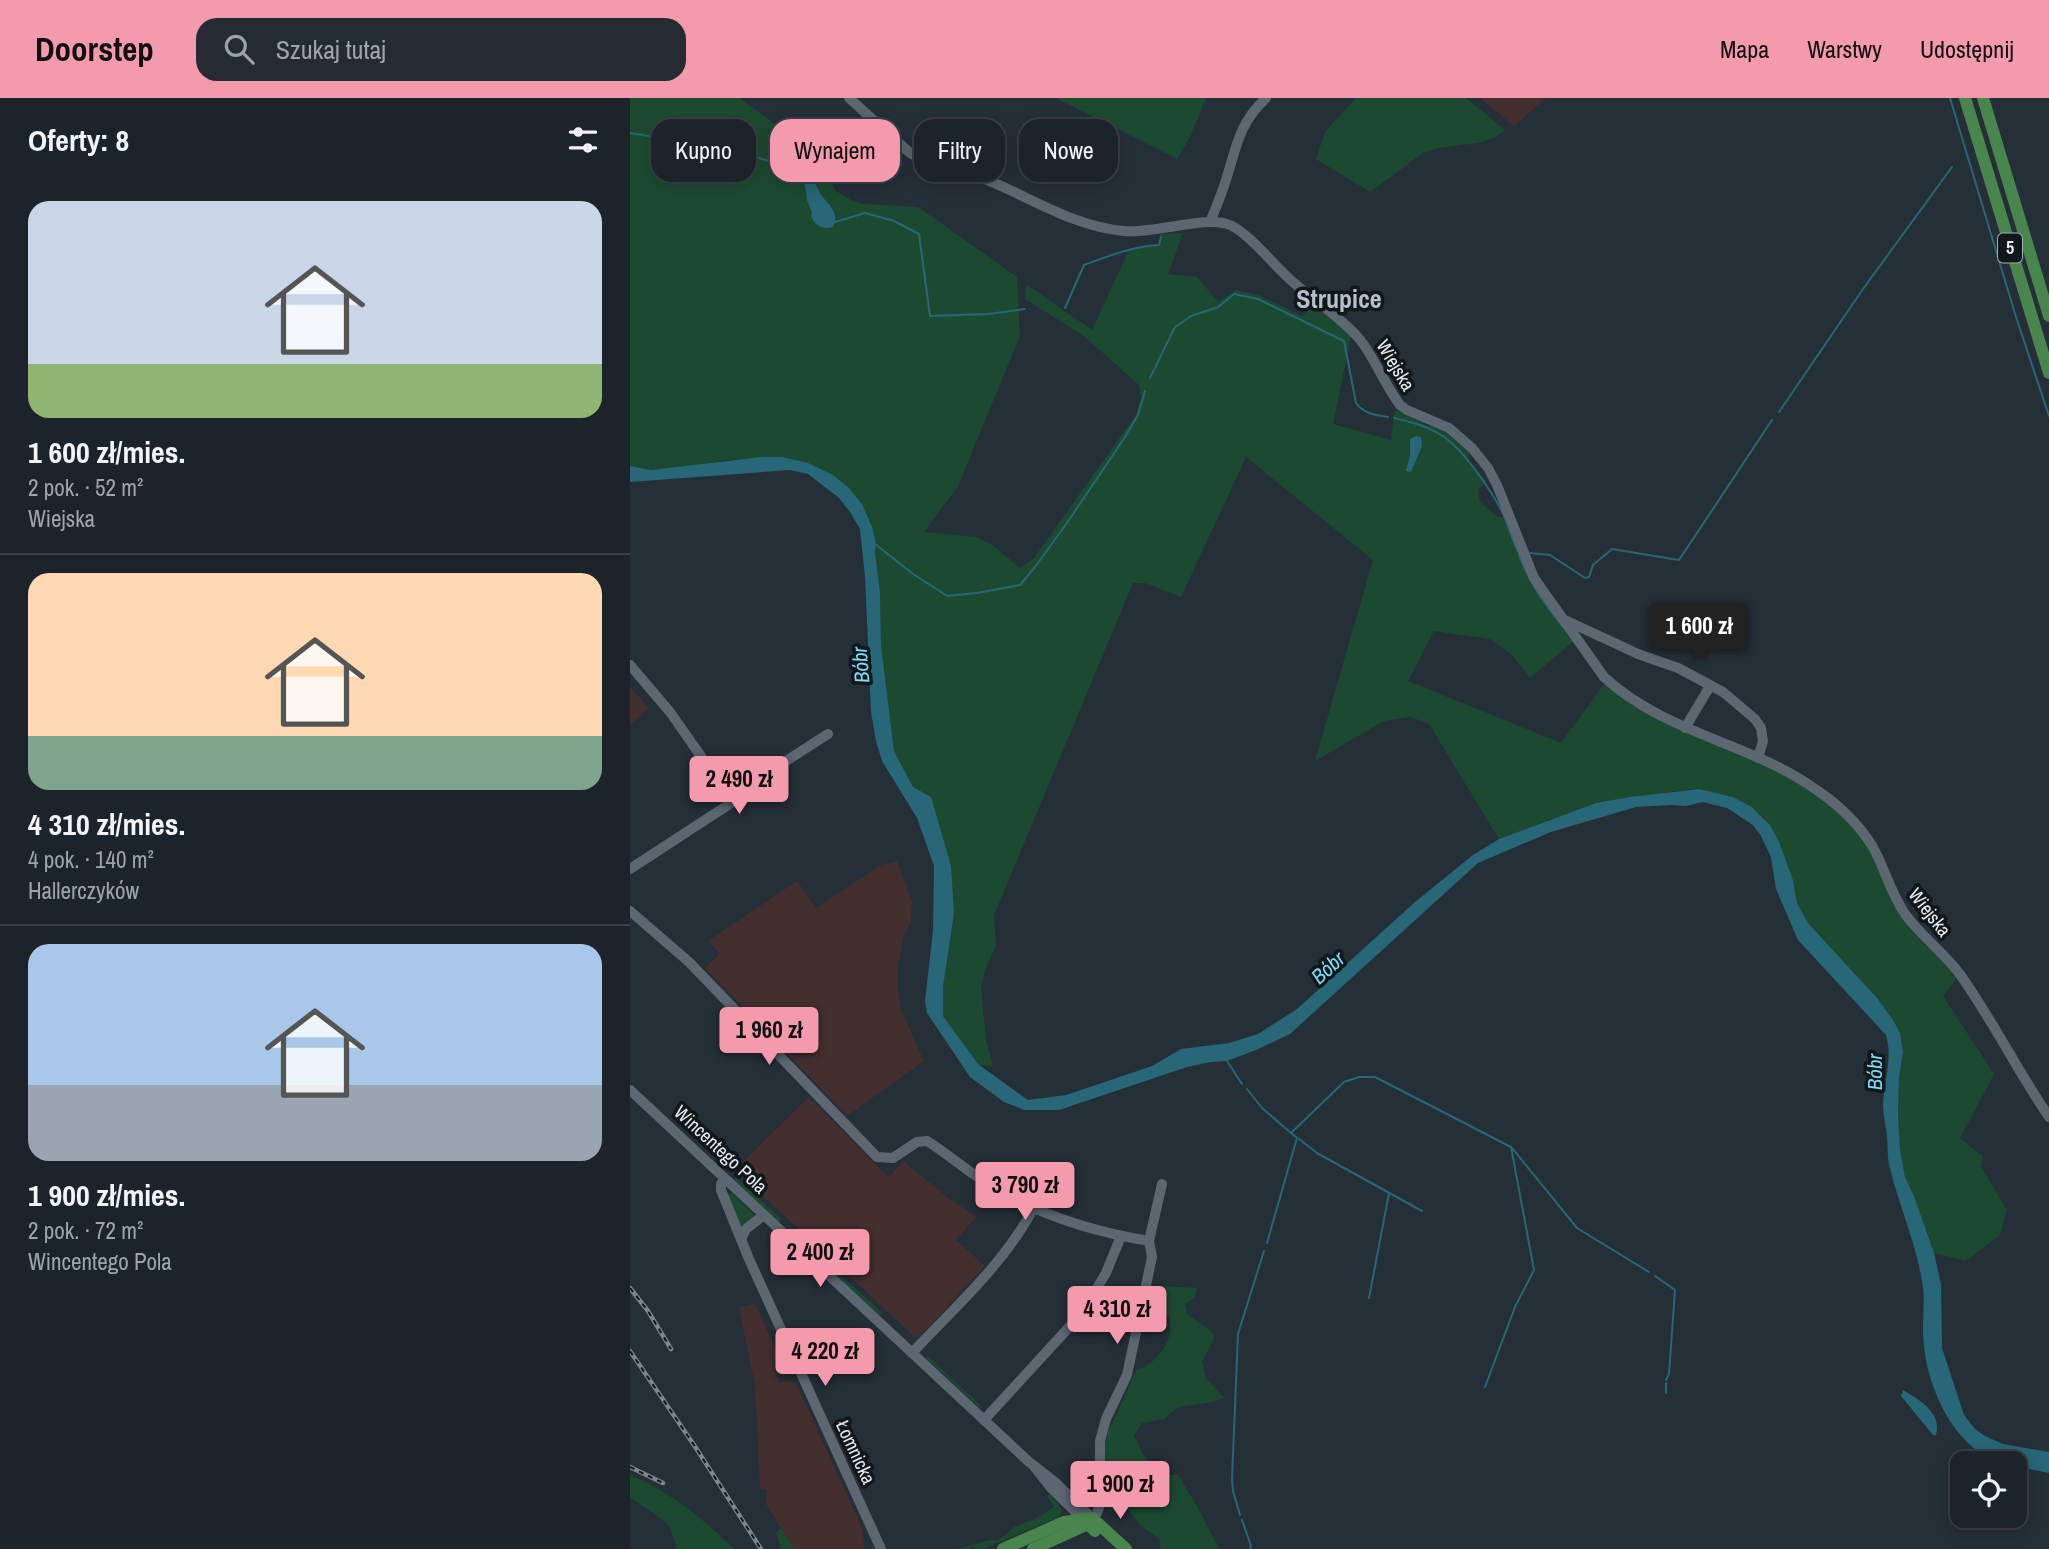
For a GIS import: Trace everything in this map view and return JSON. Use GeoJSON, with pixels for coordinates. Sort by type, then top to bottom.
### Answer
{"type":"FeatureCollection","features":[{"type":"Feature","properties":{"kind":"main road","name":"5"},"geometry":{"type":"LineString","coordinates":[[1965,98],[2049,373]]}},
{"type":"Feature","properties":{"kind":"main road","name":"5"},"geometry":{"type":"LineString","coordinates":[[1983,98],[2049,316]]}},
{"type":"Feature","properties":{"kind":"main road"},"geometry":{"type":"LineString","coordinates":[[1003,1549],[1064,1522],[1089,1518]]}},
{"type":"Feature","properties":{"kind":"main road"},"geometry":{"type":"LineString","coordinates":[[1033,1549],[1089,1518]]}},
{"type":"Feature","properties":{"kind":"main road","name":"Wincentego Pola"},"geometry":{"type":"LineString","coordinates":[[1089,1518],[1116,1549]]}},
{"type":"Feature","properties":{"kind":"main road","name":"Wincentego Pola"},"geometry":{"type":"LineString","coordinates":[[1089,1518],[1126,1549]]}},
{"type":"Feature","properties":{"kind":"street","name":"Wiejska"},"geometry":{"type":"LineString","coordinates":[[849,98],[910,153],[981,178],[1100,227],[1124,231],[1152,231],[1210,222],[1239,230],[1292,282],[1352,330],[1400,405],[1449,428],[1488,468],[1534,578],[1604,677],[1657,715],[1788,770],[1821,792],[1855,823],[1877,855],[1897,902],[1912,923],[1964,981],[2049,1117]]}},
{"type":"Feature","properties":{"kind":"street"},"geometry":{"type":"LineString","coordinates":[[1210,222],[1244,123],[1266,98]]}},
{"type":"Feature","properties":{"kind":"street","name":"Wiejska"},"geometry":{"type":"LineString","coordinates":[[1565,620],[1638,654],[1678,668],[1723,692],[1755,719],[1761,728],[1763,741],[1758,758]]}},
{"type":"Feature","properties":{"kind":"street"},"geometry":{"type":"LineString","coordinates":[[630,666],[670,712],[733,802]]}},
{"type":"Feature","properties":{"kind":"street"},"geometry":{"type":"LineString","coordinates":[[1685,728],[1710,686]]}},
{"type":"Feature","properties":{"kind":"street"},"geometry":{"type":"LineString","coordinates":[[630,869],[765,781],[769,772],[828,734]]}},
{"type":"Feature","properties":{"kind":"street"},"geometry":{"type":"LineString","coordinates":[[630,911],[689,962],[873,1153],[883,1158],[894,1158],[922,1140],[932,1144],[990,1186],[1033,1209],[1121,1236],[1149,1241]]}},
{"type":"Feature","properties":{"kind":"street","name":"Wincentego Pola"},"geometry":{"type":"LineString","coordinates":[[630,1090],[1032,1465],[1066,1504],[1089,1518]]}},
{"type":"Feature","properties":{"kind":"street","name":"Łomnicka"},"geometry":{"type":"LineString","coordinates":[[725,1179],[721,1190],[741,1239],[881,1549]]}},
{"type":"Feature","properties":{"kind":"street"},"geometry":{"type":"LineString","coordinates":[[1089,1518],[1100,1505],[1100,1441],[1106,1419],[1127,1375],[1152,1257],[1149,1241],[1162,1184]]}},
{"type":"Feature","properties":{"kind":"street"},"geometry":{"type":"LineString","coordinates":[[912,1353],[1005,1251],[1021,1231],[1033,1209]]}},
{"type":"Feature","properties":{"kind":"street"},"geometry":{"type":"LineString","coordinates":[[741,1239],[746,1229],[764,1215]]}},
{"type":"Feature","properties":{"kind":"street"},"geometry":{"type":"LineString","coordinates":[[984,1420],[1083,1313],[1106,1273],[1121,1236]]}},
{"type":"Feature","properties":{"kind":"street","name":"Wincentego Pola"},"geometry":{"type":"LineString","coordinates":[[1032,1465],[1056,1483],[1089,1518]]}},
{"type":"Feature","properties":{"kind":"street"},"geometry":{"type":"LineString","coordinates":[[1064,1522],[1068,1511],[1066,1504]]}},
{"type":"Feature","properties":{"kind":"shaded area"},"geometry":{"type":"Polygon","coordinates":[[[1480,98],[1546,98],[1514,126],[1480,98]]]}},
{"type":"Feature","properties":{"kind":"shaded area"},"geometry":{"type":"Polygon","coordinates":[[[630,687],[649,708],[630,725],[630,687]]]}},
{"type":"Feature","properties":{"kind":"shaded area"},"geometry":{"type":"Polygon","coordinates":[[[897,861],[912,902],[911,921],[904,935],[898,965],[897,986],[901,1010],[924,1061],[847,1116],[705,968],[720,954],[708,941],[797,881],[816,908],[881,865],[897,861]]]}},
{"type":"Feature","properties":{"kind":"shaded area"},"geometry":{"type":"Polygon","coordinates":[[[809,1097],[886,1175],[890,1176],[903,1161],[976,1217],[956,1240],[985,1266],[919,1337],[915,1337],[735,1170],[809,1097]]]}},
{"type":"Feature","properties":{"kind":"shaded area"},"geometry":{"type":"Polygon","coordinates":[[[755,1304],[780,1358],[773,1361],[779,1383],[789,1380],[797,1385],[863,1530],[864,1549],[794,1549],[766,1504],[767,1490],[760,1488],[755,1385],[739,1307],[755,1304]]]}},
{"type":"Feature","properties":{"kind":"green space"},"geometry":{"type":"Polygon","coordinates":[[[630,98],[739,98],[770,120],[770,182],[831,182],[836,191],[863,204],[918,207],[1017,277],[1020,336],[958,486],[924,532],[976,537],[991,544],[1020,568],[1034,558],[1136,415],[1141,398],[1139,385],[1084,336],[1025,299],[1026,284],[1092,330],[1129,250],[1159,245],[1160,234],[1183,233],[1168,274],[1197,277],[1218,302],[1236,290],[1258,295],[1302,316],[1312,306],[1343,327],[1351,336],[1333,424],[1391,440],[1394,413],[1396,410],[1401,411],[1426,425],[1441,429],[1470,452],[1468,459],[1487,482],[1478,489],[1480,502],[1497,517],[1506,517],[1530,578],[1574,641],[1530,678],[1513,656],[1490,639],[1434,631],[1408,681],[1561,743],[1605,683],[1633,706],[1649,715],[1749,758],[1811,791],[1840,813],[1862,837],[1903,919],[1957,978],[1943,996],[1994,1074],[1960,1138],[1983,1157],[1981,1167],[2007,1210],[2000,1235],[1966,1261],[1934,1253],[1905,1177],[1900,1150],[1899,1078],[1903,1052],[1893,1020],[1878,999],[1808,923],[1797,903],[1793,880],[1764,817],[1752,807],[1733,797],[1699,789],[1683,790],[1596,803],[1499,839],[1429,724],[1411,717],[1384,721],[1315,761],[1373,560],[1246,457],[1181,597],[1145,583],[1133,583],[994,915],[996,946],[981,987],[986,1040],[993,1066],[979,1065],[943,1016],[943,987],[954,914],[913,787],[894,751],[881,645],[876,543],[862,504],[782,457],[726,460],[651,470],[630,466],[630,98]]]}},
{"type":"Feature","properties":{"kind":"green space"},"geometry":{"type":"Polygon","coordinates":[[[1056,98],[1206,98],[1190,137],[1177,159],[1118,129],[1118,119],[1098,119],[1056,98]]]}},
{"type":"Feature","properties":{"kind":"green space"},"geometry":{"type":"Polygon","coordinates":[[[1356,98],[1466,98],[1505,130],[1494,138],[1478,143],[1438,148],[1423,153],[1370,192],[1316,159],[1325,132],[1356,98]]]}},
{"type":"Feature","properties":{"kind":"green space"},"geometry":{"type":"Polygon","coordinates":[[[735,1177],[781,1219],[779,1222],[735,1181],[735,1177]]]}},
{"type":"Feature","properties":{"kind":"green space"},"geometry":{"type":"Polygon","coordinates":[[[732,1193],[754,1215],[742,1226],[727,1195],[732,1193]]]}},
{"type":"Feature","properties":{"kind":"green space"},"geometry":{"type":"Polygon","coordinates":[[[833,1268],[882,1313],[880,1316],[833,1273],[833,1268]]]}},
{"type":"Feature","properties":{"kind":"green space"},"geometry":{"type":"Polygon","coordinates":[[[1149,1287],[1197,1288],[1195,1297],[1185,1304],[1187,1314],[1213,1333],[1214,1340],[1202,1361],[1206,1378],[1224,1398],[1178,1407],[1164,1419],[1142,1423],[1134,1435],[1142,1453],[1161,1475],[1178,1475],[1219,1549],[1161,1549],[1159,1539],[1140,1525],[1126,1507],[1111,1512],[1107,1508],[1105,1448],[1108,1432],[1137,1369],[1148,1365],[1158,1356],[1170,1333],[1169,1316],[1142,1314],[1149,1287]]]}},
{"type":"Feature","properties":{"kind":"green space"},"geometry":{"type":"Polygon","coordinates":[[[928,1356],[982,1407],[982,1408],[926,1358],[928,1356]]]}},
{"type":"Feature","properties":{"kind":"green space"},"geometry":{"type":"Polygon","coordinates":[[[630,1475],[659,1489],[685,1507],[734,1549],[677,1549],[670,1527],[630,1497],[630,1475]]]}},
{"type":"Feature","properties":{"kind":"green space"},"geometry":{"type":"Polygon","coordinates":[[[1050,1494],[1061,1508],[1061,1514],[1057,1518],[982,1549],[975,1549],[973,1546],[969,1549],[957,1549],[990,1540],[996,1541],[1014,1527],[1037,1518],[1054,1507],[1047,1496],[1050,1494]]]}},
{"type":"Feature","properties":{"kind":"green space"},"geometry":{"type":"Polygon","coordinates":[[[781,1528],[794,1549],[781,1549],[776,1533],[781,1528]]]}},
{"type":"Feature","properties":{"kind":"water"},"geometry":{"type":"Polygon","coordinates":[[[805,182],[814,182],[833,210],[833,227],[826,228],[815,223],[805,182]]]}},
{"type":"Feature","properties":{"kind":"water"},"geometry":{"type":"Polygon","coordinates":[[[1421,437],[1422,446],[1411,472],[1406,471],[1410,439],[1421,437]]]}},
{"type":"Feature","properties":{"kind":"water"},"geometry":{"type":"Polygon","coordinates":[[[782,457],[808,463],[833,475],[849,488],[862,504],[876,543],[881,645],[894,751],[913,787],[931,797],[951,866],[954,914],[943,987],[943,1016],[979,1065],[1028,1100],[1066,1095],[1152,1066],[1181,1049],[1229,1043],[1258,1034],[1297,1009],[1415,902],[1473,855],[1499,839],[1596,803],[1630,797],[1699,789],[1733,797],[1752,807],[1770,825],[1779,842],[1793,880],[1797,903],[1808,923],[1878,999],[1900,1033],[1903,1052],[1899,1078],[1900,1150],[1905,1177],[1934,1253],[1941,1284],[1942,1348],[1964,1415],[1975,1429],[2003,1444],[2049,1452],[2049,1473],[2027,1469],[2027,1451],[1978,1451],[1963,1438],[1940,1403],[1932,1384],[1924,1346],[1923,1289],[1919,1267],[1888,1160],[1883,1112],[1888,1061],[1886,1035],[1798,940],[1776,889],[1771,857],[1753,825],[1727,808],[1703,802],[1686,806],[1636,807],[1551,832],[1478,863],[1290,1034],[1227,1061],[1187,1067],[1059,1110],[1024,1110],[1004,1102],[970,1077],[927,1013],[925,1001],[933,931],[934,866],[917,818],[882,761],[876,741],[871,712],[865,577],[860,529],[839,498],[808,474],[790,470],[630,482],[630,466],[651,470],[782,457]]]}},
{"type":"Feature","properties":{"kind":"water"},"geometry":{"type":"Polygon","coordinates":[[[1903,1390],[1933,1414],[1937,1427],[1936,1435],[1933,1435],[1901,1396],[1903,1390]]]}},
{"type":"Feature","properties":{"kind":"waterway"},"geometry":{"type":"LineString","coordinates":[[1950,98],[2049,416]]}},
{"type":"Feature","properties":{"kind":"waterway"},"geometry":{"type":"LineString","coordinates":[[630,133],[728,149],[770,161]]}},
{"type":"Feature","properties":{"kind":"waterway"},"geometry":{"type":"LineString","coordinates":[[1779,412],[1863,289],[1952,167]]}},
{"type":"Feature","properties":{"kind":"waterway"},"geometry":{"type":"LineString","coordinates":[[834,220],[835,222],[865,213],[894,221],[919,234],[930,316],[989,314],[1025,309]]}},
{"type":"Feature","properties":{"kind":"waterway"},"geometry":{"type":"LineString","coordinates":[[1065,308],[1084,265],[1130,249],[1159,245],[1161,237]]}},
{"type":"Feature","properties":{"kind":"waterway"},"geometry":{"type":"LineString","coordinates":[[1150,378],[1175,327],[1191,316],[1218,307],[1234,294],[1258,299],[1344,341],[1356,403],[1366,412],[1388,417]]}},
{"type":"Feature","properties":{"kind":"waterway"},"geometry":{"type":"LineString","coordinates":[[875,544],[947,596],[1020,585],[1067,523],[1125,437],[1138,415],[1145,391]]}},
{"type":"Feature","properties":{"kind":"waterway"},"geometry":{"type":"LineString","coordinates":[[1394,418],[1430,429],[1459,450],[1494,497],[1519,553]]}},
{"type":"Feature","properties":{"kind":"waterway"},"geometry":{"type":"LineString","coordinates":[[1530,553],[1550,555],[1585,578],[1589,577],[1593,565],[1612,549],[1679,560],[1772,420]]}},
{"type":"Feature","properties":{"kind":"waterway"},"geometry":{"type":"LineString","coordinates":[[1519,555],[1538,593],[1563,627]]}},
{"type":"Feature","properties":{"kind":"waterway"},"geometry":{"type":"LineString","coordinates":[[1227,1061],[1242,1084]]}},
{"type":"Feature","properties":{"kind":"waterway"},"geometry":{"type":"LineString","coordinates":[[1291,1133],[1344,1082],[1359,1077],[1375,1077],[1511,1147],[1534,1270],[1515,1307],[1485,1387]]}},
{"type":"Feature","properties":{"kind":"waterway"},"geometry":{"type":"LineString","coordinates":[[1247,1089],[1262,1108],[1297,1138],[1267,1243]]}},
{"type":"Feature","properties":{"kind":"waterway"},"geometry":{"type":"LineString","coordinates":[[1299,1139],[1317,1153],[1422,1211]]}},
{"type":"Feature","properties":{"kind":"waterway"},"geometry":{"type":"LineString","coordinates":[[1512,1148],[1577,1228],[1649,1272]]}},
{"type":"Feature","properties":{"kind":"waterway"},"geometry":{"type":"LineString","coordinates":[[1369,1298],[1389,1193]]}},
{"type":"Feature","properties":{"kind":"waterway"},"geometry":{"type":"LineString","coordinates":[[1240,1515],[1232,1479],[1238,1334],[1264,1251]]}},
{"type":"Feature","properties":{"kind":"waterway"},"geometry":{"type":"LineString","coordinates":[[1655,1276],[1675,1290],[1669,1374],[1666,1380]]}},
{"type":"Feature","properties":{"kind":"waterway"},"geometry":{"type":"LineString","coordinates":[[1666,1383],[1666,1393]]}},
{"type":"Feature","properties":{"kind":"waterway"},"geometry":{"type":"LineString","coordinates":[[1242,1520],[1250,1549]]}},
{"type":"Feature","properties":{"kind":"railway"},"geometry":{"type":"LineString","coordinates":[[630,1288],[648,1311],[671,1349]]}},
{"type":"Feature","properties":{"kind":"railway"},"geometry":{"type":"LineString","coordinates":[[630,1351],[761,1549]]}},
{"type":"Feature","properties":{"kind":"railway"},"geometry":{"type":"LineString","coordinates":[[630,1467],[663,1483]]}},
{"type":"Feature","properties":{"kind":"district","name":"Strupice"},"geometry":{"type":"Point","coordinates":[1339,299]}},
{"type":"Feature","properties":{"kind":"water label","name":"Bóbr"},"geometry":{"type":"Point","coordinates":[861,665]}},
{"type":"Feature","properties":{"kind":"water label","name":"Bóbr"},"geometry":{"type":"Point","coordinates":[1328,968]}},
{"type":"Feature","properties":{"kind":"water label","name":"Bóbr"},"geometry":{"type":"Point","coordinates":[1875,1072]}}]}
